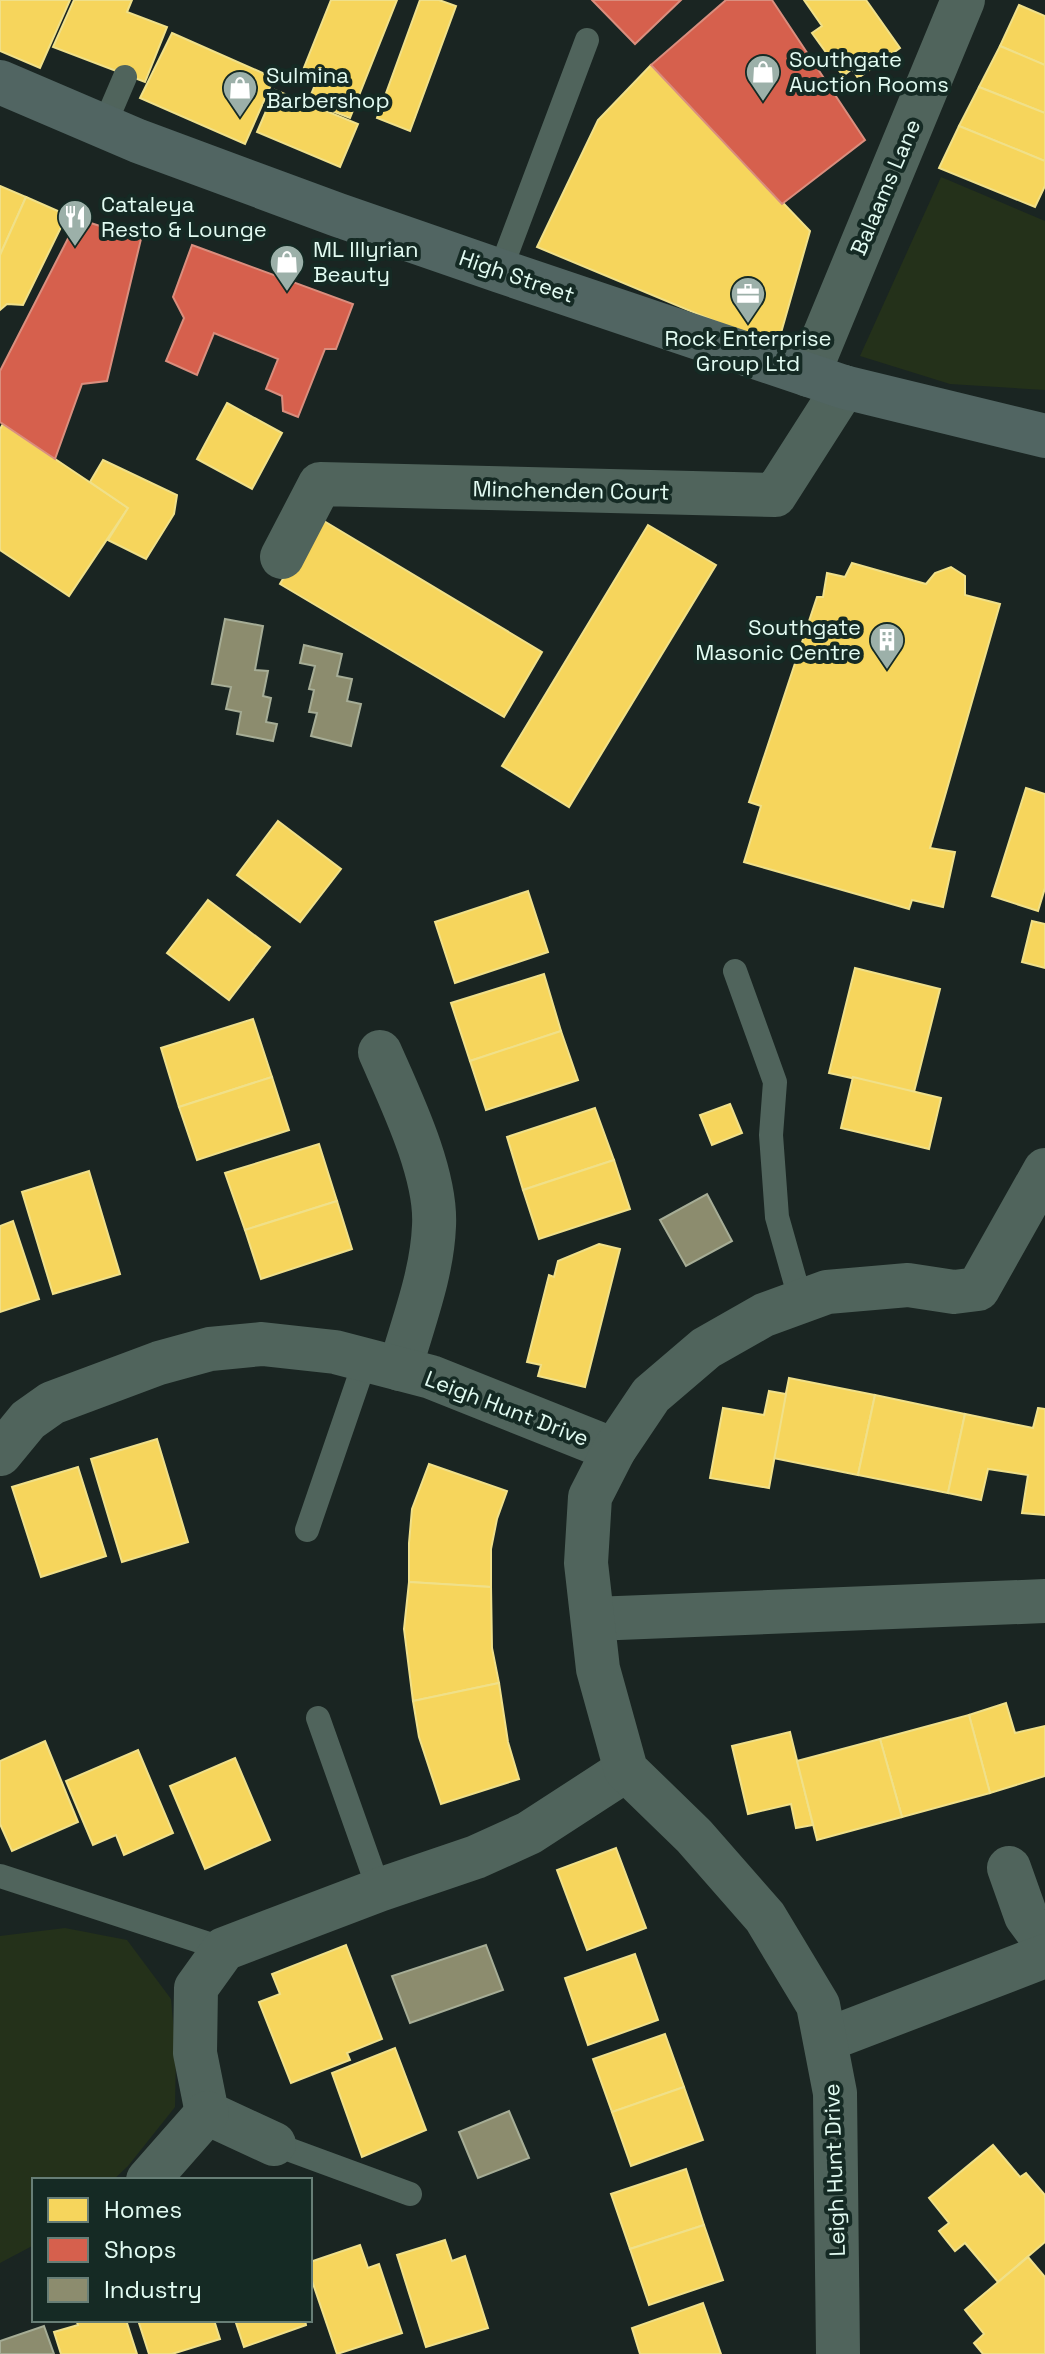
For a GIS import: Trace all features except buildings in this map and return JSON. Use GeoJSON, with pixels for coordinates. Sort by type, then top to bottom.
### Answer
{"type":"FeatureCollection","features":[{"type":"Feature","properties":{"kind":"main road","name":"High Street"},"geometry":{"type":"LineString","coordinates":[[0,82],[138,141],[323,210],[500,271],[826,381],[1045,436]]}},
{"type":"Feature","properties":{"kind":"street","name":"Balaams Lane"},"geometry":{"type":"LineString","coordinates":[[826,381],[963,0]]}},
{"type":"Feature","properties":{"kind":"street","name":"Minchenden Court"},"geometry":{"type":"LineString","coordinates":[[282,557],[320,484],[775,495],[826,381]]}},
{"type":"Feature","properties":{"kind":"street","name":"Leigh Hunt Drive"},"geometry":{"type":"LineString","coordinates":[[380,1052],[403,1105],[430,1185],[434,1224],[430,1267],[382,1365]]}},
{"type":"Feature","properties":{"kind":"street","name":"Leigh Hunt Drive"},"geometry":{"type":"LineString","coordinates":[[838,2354],[835,2093],[818,2005],[765,1917],[694,1836],[626,1770],[598,1669],[586,1563],[590,1497],[614,1450],[651,1395],[706,1348],[764,1315],[827,1292],[908,1285],[954,1292],[978,1289],[1045,1170]]}},
{"type":"Feature","properties":{"kind":"street","name":"Leigh Hunt Drive"},"geometry":{"type":"LineString","coordinates":[[3,1445],[28,1420],[52,1403],[159,1363],[210,1349],[262,1344],[335,1352],[431,1377],[614,1450]]}},
{"type":"Feature","properties":{"kind":"street"},"geometry":{"type":"LineString","coordinates":[[593,1619],[1045,1601]]}},
{"type":"Feature","properties":{"kind":"street"},"geometry":{"type":"LineString","coordinates":[[207,2113],[195,2053],[196,1988],[224,1949],[476,1857],[529,1833],[626,1770]]}},
{"type":"Feature","properties":{"kind":"street"},"geometry":{"type":"LineString","coordinates":[[1009,1868],[1026,1916],[1045,1942]]}},
{"type":"Feature","properties":{"kind":"street"},"geometry":{"type":"LineString","coordinates":[[826,2040],[1045,1956]]}},
{"type":"Feature","properties":{"kind":"street"},"geometry":{"type":"LineString","coordinates":[[207,2113],[274,2144]]}},
{"type":"Feature","properties":{"kind":"street"},"geometry":{"type":"LineString","coordinates":[[150,2178],[207,2113]]}},
{"type":"Feature","properties":{"kind":"lane"},"geometry":{"type":"LineString","coordinates":[[500,271],[587,40]]}},
{"type":"Feature","properties":{"kind":"lane"},"geometry":{"type":"LineString","coordinates":[[104,126],[125,77]]}},
{"type":"Feature","properties":{"kind":"lane"},"geometry":{"type":"LineString","coordinates":[[735,971],[775,1082],[771,1135],[777,1217],[801,1302]]}},
{"type":"Feature","properties":{"kind":"lane"},"geometry":{"type":"LineString","coordinates":[[307,1530],[382,1365]]}},
{"type":"Feature","properties":{"kind":"lane"},"geometry":{"type":"LineString","coordinates":[[318,1718],[379,1890]]}},
{"type":"Feature","properties":{"kind":"lane"},"geometry":{"type":"LineString","coordinates":[[0,1876],[224,1949]]}},
{"type":"Feature","properties":{"kind":"lane"},"geometry":{"type":"LineString","coordinates":[[274,2144],[410,2194]]}},
{"type":"Feature","properties":{"kind":"green space"},"geometry":{"type":"Polygon","coordinates":[[[941,177],[1045,221],[1045,390],[950,384],[860,356],[941,177]]]}},
{"type":"Feature","properties":{"kind":"green space"},"geometry":{"type":"Polygon","coordinates":[[[65,1928],[127,1940],[171,1999],[176,2054],[175,2107],[128,2166],[115,2178],[32,2178],[32,2246],[0,2263],[0,1936],[65,1928]]]}},
{"type":"Feature","properties":{"kind":"place","name":"Southgate Auction Rooms"},"geometry":{"type":"Point","coordinates":[763,103]}},
{"type":"Feature","properties":{"kind":"place","name":"Sulmina Barbershop"},"geometry":{"type":"Point","coordinates":[240,119]}},
{"type":"Feature","properties":{"kind":"place","name":"Cataleya Resto & Lounge"},"geometry":{"type":"Point","coordinates":[75,248]}},
{"type":"Feature","properties":{"kind":"place","name":"ML Illyrian Beauty"},"geometry":{"type":"Point","coordinates":[287,293]}},
{"type":"Feature","properties":{"kind":"place","name":"Rock Enterprise Group Ltd"},"geometry":{"type":"Point","coordinates":[748,325]}},
{"type":"Feature","properties":{"kind":"place","name":"Southgate Masonic Centre"},"geometry":{"type":"Point","coordinates":[887,671]}}]}
